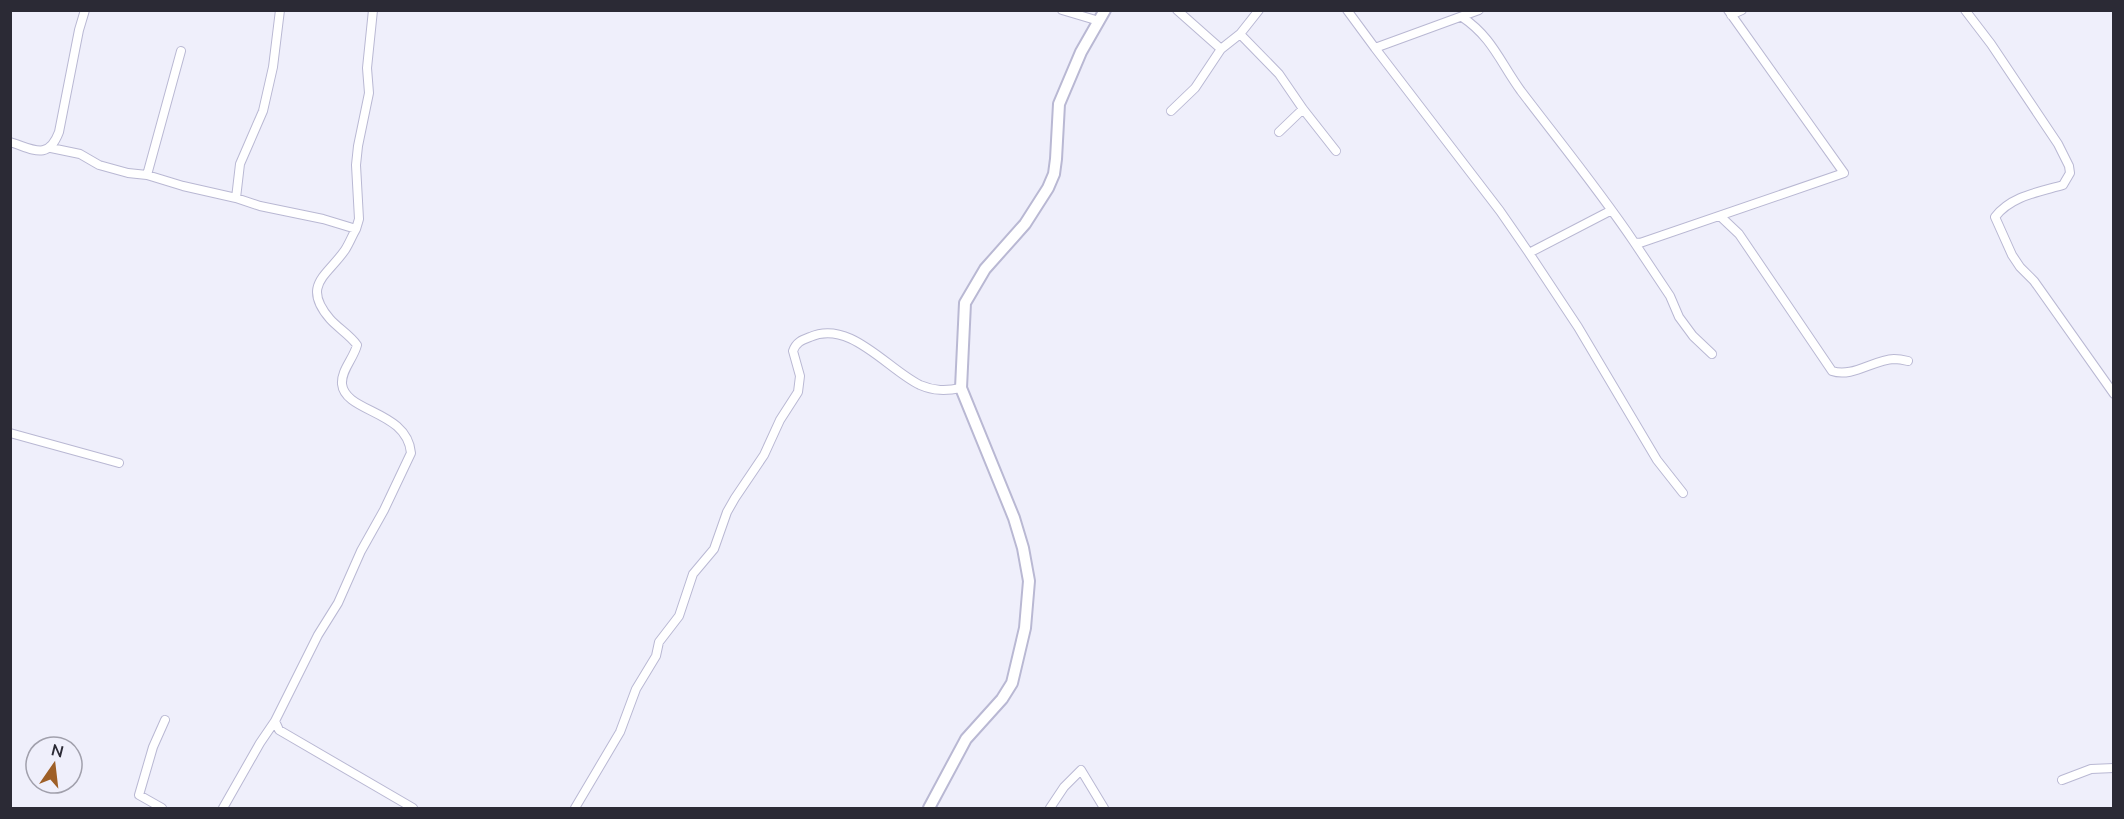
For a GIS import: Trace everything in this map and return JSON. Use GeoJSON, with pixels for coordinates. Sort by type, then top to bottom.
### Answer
{"type":"FeatureCollection","features":[{"type":"Feature","properties":{"kind":"street"},"geometry":{"type":"LineString","coordinates":[[51,148],[58,132],[86,10]]}},
{"type":"Feature","properties":{"kind":"street"},"geometry":{"type":"LineString","coordinates":[[236,198],[240,164],[263,111],[273,67],[280,10]]}},
{"type":"Feature","properties":{"kind":"street"},"geometry":{"type":"LineString","coordinates":[[223,808],[275,721],[318,635],[338,603],[361,551],[384,510],[411,453],[410,444],[398,426],[349,398],[345,392],[342,379],[357,345],[329,318],[319,301],[318,283],[345,250],[359,219],[356,165],[369,93],[367,68],[373,10]]}},
{"type":"Feature","properties":{"kind":"street"},"geometry":{"type":"LineString","coordinates":[[1062,10],[1099,21]]}},
{"type":"Feature","properties":{"kind":"street"},"geometry":{"type":"LineString","coordinates":[[929,808],[966,739],[1002,699],[1012,683],[1024,628],[1029,581],[1023,548],[1014,518],[961,388],[965,303],[985,269],[1025,224],[1048,188],[1054,174],[1059,104],[1081,52],[1105,10]]}},
{"type":"Feature","properties":{"kind":"street"},"geometry":{"type":"LineString","coordinates":[[1177,10],[1221,49]]}},
{"type":"Feature","properties":{"kind":"street"},"geometry":{"type":"LineString","coordinates":[[1171,111],[1195,88],[1221,49],[1240,34],[1259,10]]}},
{"type":"Feature","properties":{"kind":"street"},"geometry":{"type":"LineString","coordinates":[[1347,10],[1500,211],[1578,327],[1657,460],[1683,493]]}},
{"type":"Feature","properties":{"kind":"street"},"geometry":{"type":"LineString","coordinates":[[1375,48],[1479,10]]}},
{"type":"Feature","properties":{"kind":"street"},"geometry":{"type":"LineString","coordinates":[[1634,242],[1640,243],[1844,173],[1730,13],[1742,10]]}},
{"type":"Feature","properties":{"kind":"street"},"geometry":{"type":"LineString","coordinates":[[1965,10],[2052,134],[2069,166],[2070,173],[2063,184],[2024,196],[1999,212],[1995,217],[1997,224],[2016,261],[2034,281],[2114,394]]}},
{"type":"Feature","properties":{"kind":"street"},"geometry":{"type":"LineString","coordinates":[[1462,16],[1477,27],[1492,44],[1507,72],[1634,242],[1671,296],[1693,336],[1712,354]]}},
{"type":"Feature","properties":{"kind":"street"},"geometry":{"type":"LineString","coordinates":[[1240,34],[1279,74],[1336,151]]}},
{"type":"Feature","properties":{"kind":"street"},"geometry":{"type":"LineString","coordinates":[[147,175],[181,51]]}},
{"type":"Feature","properties":{"kind":"street"},"geometry":{"type":"LineString","coordinates":[[1279,132],[1304,109]]}},
{"type":"Feature","properties":{"kind":"street"},"geometry":{"type":"LineString","coordinates":[[10,142],[39,150],[45,151],[51,148],[80,154],[99,165],[147,175],[356,229]]}},
{"type":"Feature","properties":{"kind":"street"},"geometry":{"type":"LineString","coordinates":[[1529,253],[1610,211]]}},
{"type":"Feature","properties":{"kind":"street"},"geometry":{"type":"LineString","coordinates":[[1719,216],[1739,234],[1832,371],[1839,373],[1893,359],[1908,361]]}},
{"type":"Feature","properties":{"kind":"street"},"geometry":{"type":"LineString","coordinates":[[575,808],[620,732],[636,689],[656,656],[659,642],[679,616],[693,574],[714,549],[727,512],[764,455],[775,429],[798,392],[800,376],[793,351],[796,344],[822,332],[838,334],[863,345],[931,389],[947,391],[961,388]]}},
{"type":"Feature","properties":{"kind":"street"},"geometry":{"type":"LineString","coordinates":[[10,433],[119,463]]}},
{"type":"Feature","properties":{"kind":"street"},"geometry":{"type":"LineString","coordinates":[[162,808],[139,795],[153,747],[165,720]]}},
{"type":"Feature","properties":{"kind":"street"},"geometry":{"type":"LineString","coordinates":[[275,721],[279,730],[412,808]]}},
{"type":"Feature","properties":{"kind":"street"},"geometry":{"type":"LineString","coordinates":[[2062,780],[2091,769],[2114,768]]}},
{"type":"Feature","properties":{"kind":"street"},"geometry":{"type":"LineString","coordinates":[[1050,808],[1064,787],[1081,770],[1104,808]]}}]}
